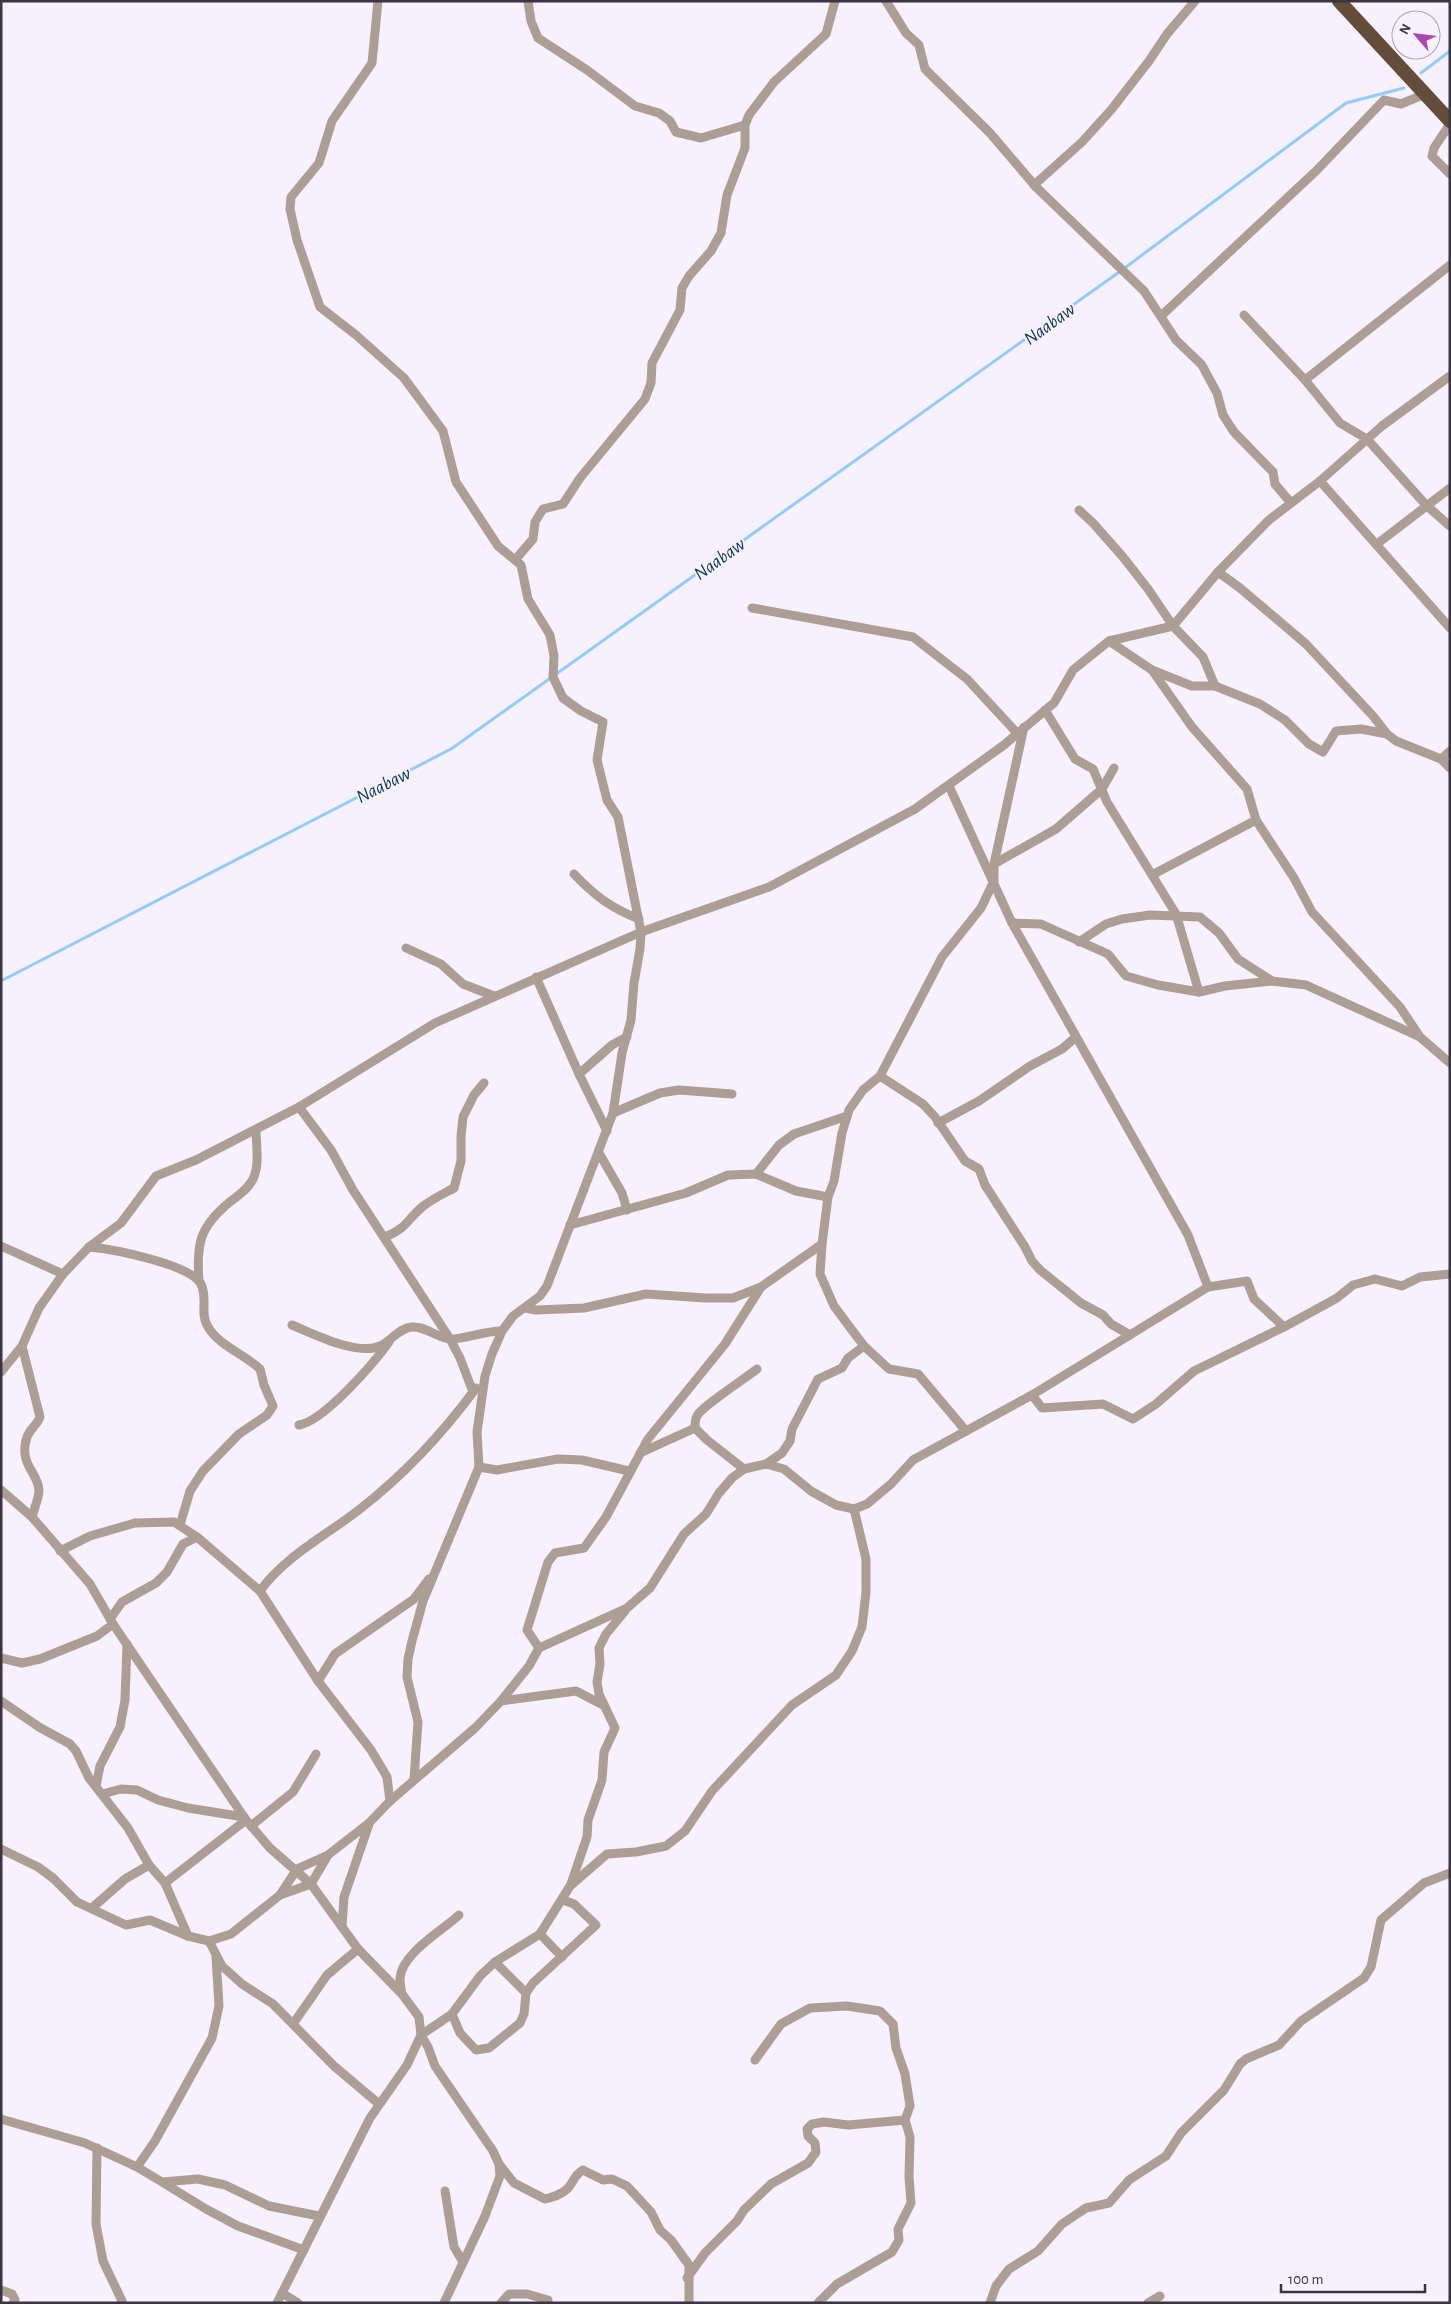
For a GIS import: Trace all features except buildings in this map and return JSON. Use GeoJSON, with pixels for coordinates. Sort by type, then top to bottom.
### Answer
{"type":"FeatureCollection","features":[{"type":"Feature","properties":{"kind":"highway"},"geometry":{"type":"LineString","coordinates":[[1339,1],[1450,122]]}},
{"type":"Feature","properties":{"kind":"street"},"geometry":{"type":"LineString","coordinates":[[378,1],[372,63],[332,121],[319,163],[291,197],[290,209],[297,240],[320,307],[356,335],[404,378],[444,431],[456,482],[498,546],[521,565],[528,599],[550,635],[554,656],[553,677],[563,698],[581,711],[603,722],[597,760],[607,800],[618,817],[641,932],[631,1020],[613,1113],[547,1286],[540,1296],[514,1316],[502,1331],[485,1376],[477,1432],[479,1467],[424,1601],[408,1659],[407,1678],[418,1722],[414,1779]]}},
{"type":"Feature","properties":{"kind":"street"},"geometry":{"type":"LineString","coordinates":[[528,1],[531,21],[538,38],[587,70],[636,106],[659,113],[670,122],[676,132],[701,138],[745,125]]}},
{"type":"Feature","properties":{"kind":"street"},"geometry":{"type":"LineString","coordinates":[[515,560],[533,539],[535,522],[543,509],[563,504],[586,471],[645,399],[650,383],[652,363],[680,310],[682,288],[688,276],[711,251],[721,233],[727,195],[745,148],[745,125],[774,82],[826,34],[835,1]]}},
{"type":"Feature","properties":{"kind":"street"},"geometry":{"type":"LineString","coordinates":[[886,1],[906,33],[918,45],[925,69],[990,133],[1034,185],[1144,291],[1176,340],[1202,365],[1217,393],[1223,415],[1234,432],[1273,472],[1275,484],[1291,503]]}},
{"type":"Feature","properties":{"kind":"street"},"geometry":{"type":"LineString","coordinates":[[1034,185],[1082,142],[1111,110],[1149,61],[1167,34],[1195,1]]}},
{"type":"Feature","properties":{"kind":"street"},"geometry":{"type":"LineString","coordinates":[[1161,316],[1316,171],[1384,100],[1401,104],[1425,94]]}},
{"type":"Feature","properties":{"kind":"street"},"geometry":{"type":"LineString","coordinates":[[1450,122],[1434,148],[1432,156],[1450,174]]}},
{"type":"Feature","properties":{"kind":"street"},"geometry":{"type":"LineString","coordinates":[[1305,380],[1450,265]]}},
{"type":"Feature","properties":{"kind":"street"},"geometry":{"type":"LineString","coordinates":[[1244,315],[1305,380],[1340,423],[1367,439],[1426,505],[1450,526]]}},
{"type":"Feature","properties":{"kind":"street"},"geometry":{"type":"LineString","coordinates":[[1,1372],[22,1346],[39,1308],[63,1274],[89,1246],[121,1223],[156,1176],[196,1160],[300,1107],[435,1022],[641,932],[769,888],[915,809],[949,786],[1045,710],[1054,702],[1073,670],[1109,641],[1173,626],[1251,536],[1320,481],[1367,439],[1450,376]]}},
{"type":"Feature","properties":{"kind":"street"},"geometry":{"type":"LineString","coordinates":[[1320,481],[1378,544],[1450,628]]}},
{"type":"Feature","properties":{"kind":"street"},"geometry":{"type":"LineString","coordinates":[[1378,544],[1450,488]]}},
{"type":"Feature","properties":{"kind":"street"},"geometry":{"type":"LineString","coordinates":[[1078,510],[1093,523],[1123,557],[1173,626],[1203,657],[1215,686]]}},
{"type":"Feature","properties":{"kind":"street"},"geometry":{"type":"LineString","coordinates":[[1218,572],[1240,588],[1306,644],[1373,716],[1387,734],[1396,741],[1442,759],[1450,768]]}},
{"type":"Feature","properties":{"kind":"street"},"geometry":{"type":"LineString","coordinates":[[752,608],[913,638],[967,679],[1020,730]]}},
{"type":"Feature","properties":{"kind":"street"},"geometry":{"type":"LineString","coordinates":[[1109,641],[1152,670],[1192,686],[1215,686],[1260,704],[1285,720],[1309,744],[1323,752],[1336,731],[1360,729],[1387,734]]}},
{"type":"Feature","properties":{"kind":"street"},"geometry":{"type":"LineString","coordinates":[[1152,670],[1192,727],[1247,788],[1256,820],[1294,878],[1312,912],[1400,1007],[1420,1037],[1450,1063]]}},
{"type":"Feature","properties":{"kind":"street"},"geometry":{"type":"LineString","coordinates":[[1045,710],[1076,759],[1093,770],[1107,802],[1176,916],[1199,992]]}},
{"type":"Feature","properties":{"kind":"street"},"geometry":{"type":"LineString","coordinates":[[966,1431],[918,1374],[889,1369],[864,1346],[834,1306],[820,1274],[822,1244],[828,1197],[834,1181],[847,1116],[863,1090],[880,1076],[938,963],[981,908],[994,881],[994,864],[1020,730]]}},
{"type":"Feature","properties":{"kind":"street"},"geometry":{"type":"LineString","coordinates":[[1442,759],[1450,751]]}},
{"type":"Feature","properties":{"kind":"street"},"geometry":{"type":"LineString","coordinates":[[994,864],[1056,829],[1102,789],[1114,768]]}},
{"type":"Feature","properties":{"kind":"street"},"geometry":{"type":"LineString","coordinates":[[949,786],[1012,923],[1188,1235],[1208,1287]]}},
{"type":"Feature","properties":{"kind":"street"},"geometry":{"type":"LineString","coordinates":[[1152,875],[1256,820]]}},
{"type":"Feature","properties":{"kind":"street"},"geometry":{"type":"LineString","coordinates":[[574,874],[594,895],[619,911],[639,919]]}},
{"type":"Feature","properties":{"kind":"street"},"geometry":{"type":"LineString","coordinates":[[1080,942],[1106,924],[1122,919],[1150,914],[1200,917],[1219,933],[1238,959],[1272,980]]}},
{"type":"Feature","properties":{"kind":"street"},"geometry":{"type":"LineString","coordinates":[[1012,923],[1041,924],[1108,954],[1126,976],[1158,985],[1199,992],[1225,986],[1272,980],[1306,985],[1420,1037]]}},
{"type":"Feature","properties":{"kind":"street"},"geometry":{"type":"LineString","coordinates":[[406,948],[441,964],[463,984],[494,996]]}},
{"type":"Feature","properties":{"kind":"street"},"geometry":{"type":"LineString","coordinates":[[536,977],[579,1074],[607,1131]]}},
{"type":"Feature","properties":{"kind":"street"},"geometry":{"type":"LineString","coordinates":[[579,1074],[612,1045],[627,1037]]}},
{"type":"Feature","properties":{"kind":"street"},"geometry":{"type":"LineString","coordinates":[[938,1123],[980,1101],[1030,1066],[1062,1049],[1076,1037]]}},
{"type":"Feature","properties":{"kind":"street"},"geometry":{"type":"LineString","coordinates":[[880,1076],[922,1104],[965,1161],[979,1169],[990,1193],[1040,1270],[1081,1303],[1103,1315],[1111,1324],[1130,1335]]}},
{"type":"Feature","properties":{"kind":"street"},"geometry":{"type":"LineString","coordinates":[[385,1237],[400,1231],[422,1208],[438,1196],[454,1188],[461,1161],[463,1117],[474,1095],[484,1083]]}},
{"type":"Feature","properties":{"kind":"street"},"geometry":{"type":"LineString","coordinates":[[613,1113],[660,1094],[679,1090],[732,1094]]}},
{"type":"Feature","properties":{"kind":"street"},"geometry":{"type":"LineString","coordinates":[[300,1107],[331,1150],[353,1190],[450,1339],[474,1392]]}},
{"type":"Feature","properties":{"kind":"street"},"geometry":{"type":"LineString","coordinates":[[756,1174],[780,1145],[794,1134],[847,1116]]}},
{"type":"Feature","properties":{"kind":"street"},"geometry":{"type":"LineString","coordinates":[[180,1525],[190,1491],[203,1471],[232,1441],[267,1415],[274,1406],[264,1385],[260,1369],[218,1338],[206,1325],[204,1314],[206,1295],[199,1282],[197,1257],[200,1240],[208,1222],[246,1190],[253,1179],[258,1164],[256,1130]]}},
{"type":"Feature","properties":{"kind":"street"},"geometry":{"type":"LineString","coordinates":[[599,1153],[622,1193],[627,1210]]}},
{"type":"Feature","properties":{"kind":"street"},"geometry":{"type":"LineString","coordinates":[[570,1225],[686,1193],[728,1175],[756,1174],[796,1190],[828,1197]]}},
{"type":"Feature","properties":{"kind":"street"},"geometry":{"type":"LineString","coordinates":[[525,1308],[536,1310],[584,1308],[646,1294],[733,1298],[761,1287],[822,1244]]}},
{"type":"Feature","properties":{"kind":"street"},"geometry":{"type":"LineString","coordinates":[[1,1246],[63,1274]]}},
{"type":"Feature","properties":{"kind":"street"},"geometry":{"type":"LineString","coordinates":[[89,1246],[158,1261],[184,1272],[199,1282]]}},
{"type":"Feature","properties":{"kind":"street"},"geometry":{"type":"LineString","coordinates":[[1032,1395],[1042,1408],[1103,1404],[1133,1419],[1156,1404],[1194,1371],[1284,1327],[1337,1298],[1353,1285],[1375,1279],[1402,1286],[1420,1277],[1450,1274]]}},
{"type":"Feature","properties":{"kind":"street"},"geometry":{"type":"LineString","coordinates":[[766,1464],[784,1469],[812,1491],[836,1505],[854,1509],[868,1504],[891,1484],[913,1460],[1032,1395],[1208,1287],[1247,1281],[1254,1298],[1284,1327]]}},
{"type":"Feature","properties":{"kind":"street"},"geometry":{"type":"LineString","coordinates":[[539,1648],[527,1630],[548,1562],[556,1553],[584,1548],[606,1517],[629,1471],[659,1424],[725,1344],[761,1287]]}},
{"type":"Feature","properties":{"kind":"street"},"geometry":{"type":"LineString","coordinates":[[292,1325],[323,1338],[360,1349],[372,1349],[382,1345],[411,1327],[420,1328],[450,1339],[502,1331]]}},
{"type":"Feature","properties":{"kind":"street"},"geometry":{"type":"LineString","coordinates":[[299,1425],[310,1421],[330,1407],[377,1359],[393,1337]]}},
{"type":"Feature","properties":{"kind":"street"},"geometry":{"type":"LineString","coordinates":[[22,1346],[40,1417],[38,1424],[27,1437],[25,1455],[27,1466],[36,1479],[39,1490],[32,1517]]}},
{"type":"Feature","properties":{"kind":"street"},"geometry":{"type":"LineString","coordinates":[[277,2303],[319,2216],[379,2104],[407,2065],[421,2035],[452,2014],[480,1976],[495,1962],[540,1934],[570,1886],[587,1837],[588,1820],[602,1780],[604,1752],[614,1728],[603,1705],[597,1682],[600,1664],[599,1648],[606,1634],[627,1608],[650,1588],[684,1534],[706,1514],[719,1493],[732,1478],[744,1469],[766,1464],[782,1453],[790,1441],[792,1429],[818,1379],[842,1368],[848,1358],[864,1346]]}},
{"type":"Feature","properties":{"kind":"street"},"geometry":{"type":"LineString","coordinates":[[744,1469],[707,1440],[695,1428],[696,1416],[706,1405],[723,1395],[757,1369]]}},
{"type":"Feature","properties":{"kind":"street"},"geometry":{"type":"LineString","coordinates":[[260,1591],[267,1581],[293,1558],[361,1508],[432,1444],[485,1376]]}},
{"type":"Feature","properties":{"kind":"street"},"geometry":{"type":"LineString","coordinates":[[639,1454],[659,1442],[695,1428]]}},
{"type":"Feature","properties":{"kind":"street"},"geometry":{"type":"LineString","coordinates":[[479,1467],[497,1470],[558,1459],[582,1460],[629,1471]]}},
{"type":"Feature","properties":{"kind":"street"},"geometry":{"type":"LineString","coordinates":[[1,1490],[32,1517],[90,1584],[111,1622],[247,1821],[270,1848],[297,1869],[312,1884],[358,1949],[402,1994],[419,2017],[421,2035],[444,2083],[469,2113],[499,2164],[514,2183],[545,2199],[561,2194],[569,2187],[579,2172],[583,2170],[603,2180],[612,2179],[627,2186],[651,2212],[660,2230],[671,2240],[688,2265],[689,2303]]}},
{"type":"Feature","properties":{"kind":"street"},"geometry":{"type":"LineString","coordinates":[[570,1886],[607,1854],[636,1852],[666,1846],[685,1831],[712,1792],[792,1705],[836,1674],[852,1651],[862,1627],[866,1592],[866,1559],[854,1509]]}},
{"type":"Feature","properties":{"kind":"street"},"geometry":{"type":"LineString","coordinates":[[60,1551],[90,1536],[136,1524],[165,1521],[180,1525],[197,1537],[260,1591],[318,1681],[371,1750],[387,1777],[390,1801]]}},
{"type":"Feature","properties":{"kind":"street"},"geometry":{"type":"LineString","coordinates":[[1,1658],[22,1663],[97,1636],[111,1622],[122,1602],[156,1583],[167,1572],[183,1544],[197,1537]]}},
{"type":"Feature","properties":{"kind":"street"},"geometry":{"type":"LineString","coordinates":[[318,1681],[335,1654],[414,1599],[436,1569]]}},
{"type":"Feature","properties":{"kind":"street"},"geometry":{"type":"LineString","coordinates":[[280,1896],[297,1869],[328,1855],[369,1823],[414,1779],[470,1732],[501,1701],[529,1666],[539,1648],[627,1608]]}},
{"type":"Feature","properties":{"kind":"street"},"geometry":{"type":"LineString","coordinates":[[96,1786],[100,1766],[120,1727],[125,1700],[127,1644]]}},
{"type":"Feature","properties":{"kind":"street"},"geometry":{"type":"LineString","coordinates":[[501,1701],[576,1691],[603,1705]]}},
{"type":"Feature","properties":{"kind":"street"},"geometry":{"type":"LineString","coordinates":[[1,1701],[39,1727],[70,1744],[96,1786],[133,1835],[149,1865],[165,1883],[188,1936]]}},
{"type":"Feature","properties":{"kind":"street"},"geometry":{"type":"LineString","coordinates":[[165,1883],[247,1821],[293,1792],[316,1754]]}},
{"type":"Feature","properties":{"kind":"street"},"geometry":{"type":"LineString","coordinates":[[102,1794],[121,1789],[137,1790],[158,1800],[247,1821]]}},
{"type":"Feature","properties":{"kind":"street"},"geometry":{"type":"LineString","coordinates":[[342,1927],[344,1897],[369,1823]]}},
{"type":"Feature","properties":{"kind":"street"},"geometry":{"type":"LineString","coordinates":[[1,1849],[38,1867],[54,1878],[78,1902],[126,1925],[150,1920],[188,1936],[209,1941],[232,1934],[280,1896],[312,1884],[328,1855]]}},
{"type":"Feature","properties":{"kind":"street"},"geometry":{"type":"LineString","coordinates":[[92,1908],[125,1879],[149,1865]]}},
{"type":"Feature","properties":{"kind":"street"},"geometry":{"type":"LineString","coordinates":[[990,2303],[996,2286],[1009,2269],[1022,2258],[1038,2251],[1062,2224],[1086,2208],[1109,2203],[1129,2180],[1166,2156],[1181,2132],[1224,2090],[1240,2064],[1246,2059],[1279,2045],[1302,2021],[1356,1986],[1371,1967],[1381,1920],[1416,1889],[1450,1873]]}},
{"type":"Feature","properties":{"kind":"street"},"geometry":{"type":"LineString","coordinates":[[452,2014],[460,2033],[476,2050],[489,2048],[520,2023],[524,2014],[526,1993],[533,1983],[596,1925],[574,1904],[563,1900]]}},
{"type":"Feature","properties":{"kind":"street"},"geometry":{"type":"LineString","coordinates":[[402,1994],[400,1977],[406,1961],[422,1944],[442,1931],[459,1915]]}},
{"type":"Feature","properties":{"kind":"street"},"geometry":{"type":"LineString","coordinates":[[540,1934],[562,1957]]}},
{"type":"Feature","properties":{"kind":"street"},"geometry":{"type":"LineString","coordinates":[[209,1941],[222,1966],[242,1984],[273,2004],[334,2066],[379,2104]]}},
{"type":"Feature","properties":{"kind":"street"},"geometry":{"type":"LineString","coordinates":[[293,2024],[327,1975],[358,1949]]}},
{"type":"Feature","properties":{"kind":"street"},"geometry":{"type":"LineString","coordinates":[[137,2167],[155,2141],[212,2038],[219,2006],[216,1957]]}},
{"type":"Feature","properties":{"kind":"street"},"geometry":{"type":"LineString","coordinates":[[495,1962],[526,1993]]}},
{"type":"Feature","properties":{"kind":"street"},"geometry":{"type":"LineString","coordinates":[[755,2060],[781,2024],[810,2008],[847,2006],[880,2011],[893,2024],[896,2048],[905,2074],[910,2106],[905,2120],[910,2137],[909,2177],[912,2203],[898,2229],[898,2240],[892,2252],[837,2284],[818,2303]]}},
{"type":"Feature","properties":{"kind":"street"},"geometry":{"type":"LineString","coordinates":[[1,2119],[66,2136],[97,2148],[137,2167],[238,2226],[304,2250]]}},
{"type":"Feature","properties":{"kind":"street"},"geometry":{"type":"LineString","coordinates":[[687,2278],[706,2253],[737,2221],[744,2210],[771,2184],[808,2163],[816,2152],[815,2143],[808,2136],[807,2129],[812,2124],[824,2122],[848,2125],[905,2120]]}},
{"type":"Feature","properties":{"kind":"street"},"geometry":{"type":"LineString","coordinates":[[97,2148],[96,2224],[103,2261],[122,2301],[121,2303]]}},
{"type":"Feature","properties":{"kind":"street"},"geometry":{"type":"LineString","coordinates":[[444,2303],[485,2216],[500,2176],[499,2164]]}},
{"type":"Feature","properties":{"kind":"street"},"geometry":{"type":"LineString","coordinates":[[162,2182],[198,2179],[225,2185],[270,2206],[319,2216]]}},
{"type":"Feature","properties":{"kind":"street"},"geometry":{"type":"LineString","coordinates":[[445,2191],[454,2247],[463,2262]]}},
{"type":"Feature","properties":{"kind":"street"},"geometry":{"type":"LineString","coordinates":[[1,2290],[12,2294],[15,2300],[13,2303]]}},
{"type":"Feature","properties":{"kind":"street"},"geometry":{"type":"LineString","coordinates":[[282,2293],[298,2303]]}},
{"type":"Feature","properties":{"kind":"street"},"geometry":{"type":"LineString","coordinates":[[501,2303],[509,2294],[527,2294],[548,2300]]}},
{"type":"Feature","properties":{"kind":"street"},"geometry":{"type":"LineString","coordinates":[[1148,2303],[1160,2296]]}},
{"type":"Feature","properties":{"kind":"waterway","name":"Naabaw"},"geometry":{"type":"LineString","coordinates":[[1421,73],[1450,51]]}},
{"type":"Feature","properties":{"kind":"waterway","name":"Naabaw"},"geometry":{"type":"LineString","coordinates":[[1,981],[451,749],[1122,270],[1346,103],[1404,88]]}}]}
